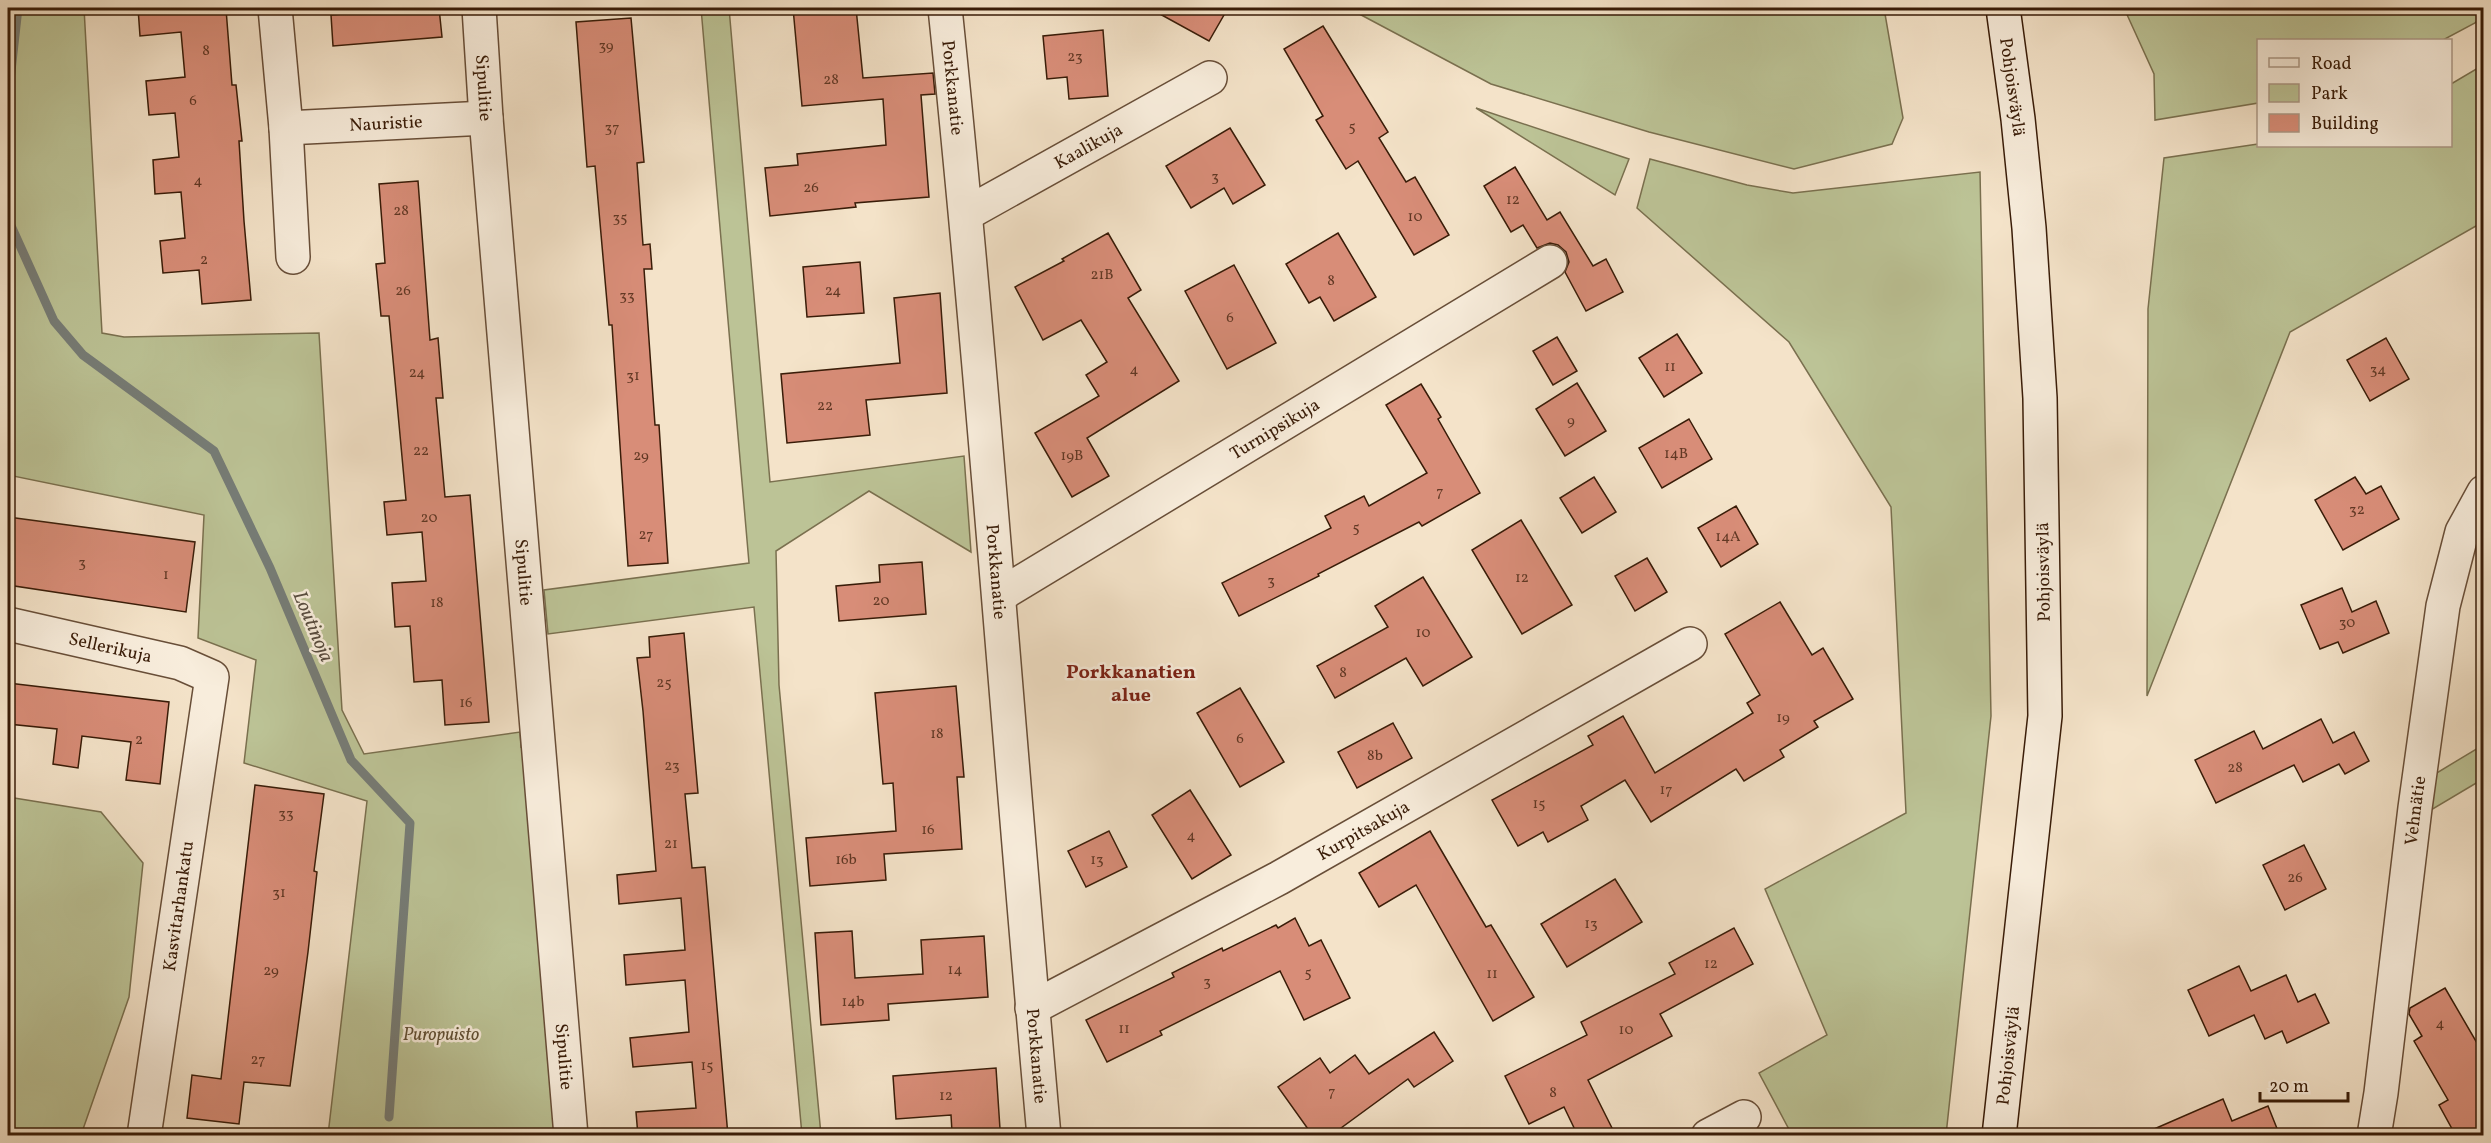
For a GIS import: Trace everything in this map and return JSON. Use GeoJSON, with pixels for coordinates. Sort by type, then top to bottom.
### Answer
{"type":"FeatureCollection","features":[{"type":"Feature","properties":{"kind":"street"},"geometry":{"type":"LineString","coordinates":[[275,8],[286,128],[293,257]]}},
{"type":"Feature","properties":{"kind":"street","name":"Sipulitie"},"geometry":{"type":"LineString","coordinates":[[479,8],[486,118],[571,1136]]}},
{"type":"Feature","properties":{"kind":"street","name":"Porkkanatie"},"geometry":{"type":"LineString","coordinates":[[945,8],[1000,595],[1044,1136]]}},
{"type":"Feature","properties":{"kind":"street","name":"Pohjoisväylä"},"geometry":{"type":"LineString","coordinates":[[1999,1136],[2045,716],[2040,398],[2029,228],[2018,119],[2002,8]]}},
{"type":"Feature","properties":{"kind":"street","name":"Kaalikuja"},"geometry":{"type":"LineString","coordinates":[[966,214],[1210,78]]}},
{"type":"Feature","properties":{"kind":"street","name":"Nauristie"},"geometry":{"type":"LineString","coordinates":[[286,128],[486,118]]}},
{"type":"Feature","properties":{"kind":"street","name":"Turnipsikuja"},"geometry":{"type":"LineString","coordinates":[[1000,595],[1550,262]]}},
{"type":"Feature","properties":{"kind":"street","name":"Vehnätie"},"geometry":{"type":"LineString","coordinates":[[2374,1136],[2443,606],[2462,532],[2484,492]]}},
{"type":"Feature","properties":{"kind":"street","name":"Sellerikuja"},"geometry":{"type":"LineString","coordinates":[[8,624],[180,663],[212,677]]}},
{"type":"Feature","properties":{"kind":"street","name":"Kurpitsakuja"},"geometry":{"type":"LineString","coordinates":[[1032,1008],[1279,878],[1690,644]]}},
{"type":"Feature","properties":{"kind":"street","name":"Kasvitarhankatu"},"geometry":{"type":"LineString","coordinates":[[144,1136],[212,677]]}},
{"type":"Feature","properties":{"kind":"street"},"geometry":{"type":"LineString","coordinates":[[1708,1136],[1744,1117]]}},
{"type":"Feature","properties":{"kind":"green space","name":"Puropuisto"},"geometry":{"type":"Polygon","coordinates":[[[8,8],[84,8],[102,333],[124,337],[319,333],[342,710],[364,754],[520,732],[521,747],[530,745],[562,1135],[328,1135],[367,801],[244,763],[256,660],[198,638],[204,515],[8,475],[8,8]]]}},
{"type":"Feature","properties":{"kind":"green space"},"geometry":{"type":"Polygon","coordinates":[[[701,8],[729,8],[770,482],[964,456],[971,552],[869,491],[776,551],[779,685],[821,1135],[802,1135],[754,607],[548,634],[544,590],[749,563],[701,8]]]}},
{"type":"Feature","properties":{"kind":"green space"},"geometry":{"type":"Polygon","coordinates":[[[1348,8],[1884,8],[1903,118],[1892,144],[1794,169],[1649,132],[1491,84],[1348,8]]]}},
{"type":"Feature","properties":{"kind":"green space"},"geometry":{"type":"Polygon","coordinates":[[[2124,8],[2483,8],[2484,14],[2475,23],[2445,39],[2257,39],[2257,103],[2155,120],[2154,74],[2124,8]]]}},
{"type":"Feature","properties":{"kind":"green space"},"geometry":{"type":"Polygon","coordinates":[[[2483,65],[2483,222],[2290,332],[2147,696],[2148,309],[2164,158],[2257,144],[2257,147],[2452,147],[2452,83],[2483,65]]]}},
{"type":"Feature","properties":{"kind":"green space"},"geometry":{"type":"Polygon","coordinates":[[[1476,108],[1629,159],[1615,195],[1476,108]]]}},
{"type":"Feature","properties":{"kind":"green space"},"geometry":{"type":"Polygon","coordinates":[[[1650,159],[1747,185],[1793,193],[1980,172],[1991,716],[1946,1135],[1792,1135],[1759,1073],[1827,1035],[1765,889],[1906,813],[1891,507],[1789,342],[1637,208],[1650,159]]]}},
{"type":"Feature","properties":{"kind":"green space"},"geometry":{"type":"Polygon","coordinates":[[[2483,745],[2483,779],[2426,813],[2435,774],[2483,745]]]}},
{"type":"Feature","properties":{"kind":"green space"},"geometry":{"type":"Polygon","coordinates":[[[8,797],[101,812],[143,863],[129,997],[81,1135],[8,1135],[8,797]]]}},
{"type":"Feature","properties":{"kind":"building"},"geometry":{"type":"Polygon","coordinates":[[[138,8],[207,8],[207,11],[226,9],[232,85],[236,85],[242,141],[239,141],[251,300],[202,304],[199,270],[163,273],[160,241],[185,238],[181,192],[155,194],[153,160],[179,157],[175,113],[149,115],[146,81],[185,77],[181,32],[140,36],[138,8]]]}},
{"type":"Feature","properties":{"kind":"building"},"geometry":{"type":"Polygon","coordinates":[[[356,8],[439,8],[442,37],[333,46],[331,15],[356,13],[356,8]]]}},
{"type":"Feature","properties":{"kind":"building"},"geometry":{"type":"Polygon","coordinates":[[[793,8],[856,8],[863,78],[933,73],[935,94],[921,95],[929,197],[855,203],[856,207],[770,216],[765,168],[798,165],[797,154],[886,145],[883,99],[802,106],[793,8]]]}},
{"type":"Feature","properties":{"kind":"building"},"geometry":{"type":"Polygon","coordinates":[[[1149,8],[1228,8],[1209,41],[1149,8]]]}},
{"type":"Feature","properties":{"kind":"building"},"geometry":{"type":"Polygon","coordinates":[[[631,18],[644,162],[637,163],[643,245],[650,244],[652,269],[644,269],[655,425],[659,425],[668,563],[628,566],[612,325],[609,325],[595,166],[587,167],[576,22],[631,18]]]}},
{"type":"Feature","properties":{"kind":"building"},"geometry":{"type":"Polygon","coordinates":[[[1323,26],[1388,132],[1379,138],[1406,182],[1415,177],[1449,235],[1414,255],[1358,161],[1346,169],[1316,120],[1323,116],[1284,49],[1323,26]]]}},
{"type":"Feature","properties":{"kind":"building"},"geometry":{"type":"Polygon","coordinates":[[[1103,30],[1108,96],[1069,99],[1067,77],[1047,79],[1043,36],[1103,30]]]}},
{"type":"Feature","properties":{"kind":"building"},"geometry":{"type":"Polygon","coordinates":[[[1230,128],[1265,185],[1233,204],[1224,188],[1191,208],[1166,166],[1230,128]]]}},
{"type":"Feature","properties":{"kind":"building"},"geometry":{"type":"Polygon","coordinates":[[[1515,167],[1547,220],[1560,212],[1593,266],[1606,259],[1623,292],[1586,311],[1565,272],[1569,262],[1566,252],[1558,245],[1550,243],[1537,248],[1523,225],[1511,232],[1484,186],[1515,167]]]}},
{"type":"Feature","properties":{"kind":"building"},"geometry":{"type":"Polygon","coordinates":[[[418,181],[430,340],[438,338],[443,398],[436,398],[445,497],[470,495],[489,722],[445,725],[442,680],[414,682],[410,626],[395,627],[392,583],[426,581],[422,532],[387,535],[384,502],[406,500],[389,316],[381,316],[376,264],[385,263],[379,184],[418,181]]]}},
{"type":"Feature","properties":{"kind":"building"},"geometry":{"type":"Polygon","coordinates":[[[1108,233],[1141,290],[1128,298],[1179,381],[1087,438],[1109,476],[1072,497],[1035,433],[1099,396],[1086,375],[1107,362],[1081,320],[1043,340],[1015,287],[1064,261],[1062,259],[1108,233]]]}},
{"type":"Feature","properties":{"kind":"building"},"geometry":{"type":"Polygon","coordinates":[[[1338,233],[1376,297],[1334,321],[1320,297],[1309,303],[1286,264],[1338,233]]]}},
{"type":"Feature","properties":{"kind":"building"},"geometry":{"type":"Polygon","coordinates":[[[860,262],[864,313],[807,317],[803,267],[860,262]]]}},
{"type":"Feature","properties":{"kind":"building"},"geometry":{"type":"Polygon","coordinates":[[[1234,265],[1276,343],[1227,369],[1185,291],[1234,265]]]}},
{"type":"Feature","properties":{"kind":"building"},"geometry":{"type":"Polygon","coordinates":[[[940,293],[947,393],[866,400],[870,435],[787,443],[781,374],[900,363],[894,298],[940,293]]]}},
{"type":"Feature","properties":{"kind":"building"},"geometry":{"type":"Polygon","coordinates":[[[1677,334],[1702,373],[1664,397],[1639,358],[1677,334]]]}},
{"type":"Feature","properties":{"kind":"building"},"geometry":{"type":"Polygon","coordinates":[[[1557,337],[1577,371],[1553,385],[1533,351],[1557,337]]]}},
{"type":"Feature","properties":{"kind":"building"},"geometry":{"type":"Polygon","coordinates":[[[2386,338],[2409,379],[2370,401],[2347,360],[2386,338]]]}},
{"type":"Feature","properties":{"kind":"building"},"geometry":{"type":"Polygon","coordinates":[[[1577,383],[1606,431],[1565,456],[1536,409],[1577,383]]]}},
{"type":"Feature","properties":{"kind":"building"},"geometry":{"type":"Polygon","coordinates":[[[1421,384],[1441,417],[1438,419],[1480,493],[1422,526],[1419,522],[1239,616],[1222,583],[1331,528],[1325,516],[1364,496],[1369,506],[1427,473],[1386,405],[1421,384]]]}},
{"type":"Feature","properties":{"kind":"building"},"geometry":{"type":"Polygon","coordinates":[[[1689,419],[1712,459],[1662,488],[1639,448],[1689,419]]]}},
{"type":"Feature","properties":{"kind":"building"},"geometry":{"type":"Polygon","coordinates":[[[1594,477],[1616,512],[1582,533],[1560,498],[1594,477]]]}},
{"type":"Feature","properties":{"kind":"building"},"geometry":{"type":"Polygon","coordinates":[[[2355,477],[2366,494],[2381,486],[2399,519],[2343,550],[2315,500],[2355,477]]]}},
{"type":"Feature","properties":{"kind":"building"},"geometry":{"type":"Polygon","coordinates":[[[1736,506],[1758,544],[1721,567],[1698,528],[1736,506]]]}},
{"type":"Feature","properties":{"kind":"building"},"geometry":{"type":"Polygon","coordinates":[[[8,517],[195,542],[186,612],[8,585],[8,517]]]}},
{"type":"Feature","properties":{"kind":"building"},"geometry":{"type":"Polygon","coordinates":[[[1521,520],[1572,605],[1522,634],[1472,550],[1521,520]]]}},
{"type":"Feature","properties":{"kind":"building"},"geometry":{"type":"Polygon","coordinates":[[[1647,558],[1667,592],[1635,611],[1615,576],[1647,558]]]}},
{"type":"Feature","properties":{"kind":"building"},"geometry":{"type":"Polygon","coordinates":[[[922,562],[926,614],[839,621],[836,586],[880,582],[879,565],[922,562]]]}},
{"type":"Feature","properties":{"kind":"building"},"geometry":{"type":"Polygon","coordinates":[[[1423,577],[1472,657],[1423,686],[1406,658],[1335,698],[1317,666],[1388,627],[1375,606],[1423,577]]]}},
{"type":"Feature","properties":{"kind":"building"},"geometry":{"type":"Polygon","coordinates":[[[2342,588],[2352,612],[2376,601],[2389,633],[2343,653],[2338,642],[2320,649],[2301,605],[2342,588]]]}},
{"type":"Feature","properties":{"kind":"building"},"geometry":{"type":"Polygon","coordinates":[[[1780,602],[1812,655],[1823,648],[1853,699],[1814,721],[1818,727],[1780,750],[1784,757],[1744,781],[1736,769],[1651,822],[1625,780],[1581,806],[1588,820],[1548,842],[1543,832],[1518,846],[1492,800],[1593,745],[1588,736],[1623,716],[1655,773],[1753,713],[1747,703],[1760,695],[1725,634],[1780,602]]]}},
{"type":"Feature","properties":{"kind":"building"},"geometry":{"type":"Polygon","coordinates":[[[684,633],[698,793],[685,794],[692,868],[705,867],[728,1136],[638,1136],[636,1112],[696,1108],[692,1062],[633,1067],[630,1038],[689,1032],[685,980],[626,985],[624,955],[685,950],[681,898],[619,904],[617,875],[656,871],[637,658],[650,657],[649,637],[684,633]]]}},
{"type":"Feature","properties":{"kind":"building"},"geometry":{"type":"Polygon","coordinates":[[[8,683],[169,702],[160,784],[126,780],[131,742],[82,736],[78,768],[53,764],[57,729],[8,724],[8,683]]]}},
{"type":"Feature","properties":{"kind":"building"},"geometry":{"type":"Polygon","coordinates":[[[956,686],[964,777],[957,777],[962,849],[884,854],[886,880],[810,886],[806,838],[896,831],[893,783],[883,784],[875,693],[956,686]]]}},
{"type":"Feature","properties":{"kind":"building"},"geometry":{"type":"Polygon","coordinates":[[[1240,688],[1284,762],[1240,787],[1197,713],[1240,688]]]}},
{"type":"Feature","properties":{"kind":"building"},"geometry":{"type":"Polygon","coordinates":[[[2321,719],[2333,743],[2354,732],[2369,761],[2345,774],[2339,764],[2303,782],[2294,765],[2216,803],[2195,760],[2254,731],[2263,749],[2321,719]]]}},
{"type":"Feature","properties":{"kind":"building"},"geometry":{"type":"Polygon","coordinates":[[[1393,723],[1412,758],[1357,788],[1338,752],[1393,723]]]}},
{"type":"Feature","properties":{"kind":"building"},"geometry":{"type":"Polygon","coordinates":[[[255,785],[324,794],[314,871],[317,872],[308,952],[290,1086],[244,1082],[239,1124],[187,1118],[192,1075],[221,1079],[255,785]]]}},
{"type":"Feature","properties":{"kind":"building"},"geometry":{"type":"Polygon","coordinates":[[[1190,790],[1231,855],[1192,879],[1152,815],[1190,790]]]}},
{"type":"Feature","properties":{"kind":"building"},"geometry":{"type":"Polygon","coordinates":[[[1109,831],[1127,867],[1086,887],[1068,851],[1109,831]]]}},
{"type":"Feature","properties":{"kind":"building"},"geometry":{"type":"Polygon","coordinates":[[[1430,831],[1486,927],[1491,925],[1534,997],[1493,1021],[1416,885],[1379,907],[1359,873],[1430,831]]]}},
{"type":"Feature","properties":{"kind":"building"},"geometry":{"type":"Polygon","coordinates":[[[2304,845],[2326,889],[2285,910],[2263,865],[2304,845]]]}},
{"type":"Feature","properties":{"kind":"building"},"geometry":{"type":"Polygon","coordinates":[[[1615,879],[1642,922],[1567,967],[1541,924],[1615,879]]]}},
{"type":"Feature","properties":{"kind":"building"},"geometry":{"type":"Polygon","coordinates":[[[1295,918],[1309,946],[1321,940],[1350,998],[1304,1020],[1280,971],[1160,1031],[1162,1035],[1107,1062],[1086,1020],[1174,977],[1172,973],[1222,948],[1223,951],[1276,925],[1278,928],[1295,918]]]}},
{"type":"Feature","properties":{"kind":"building"},"geometry":{"type":"Polygon","coordinates":[[[1734,928],[1753,964],[1660,1014],[1672,1036],[1588,1080],[1616,1136],[1578,1136],[1564,1107],[1529,1124],[1505,1076],[1587,1035],[1581,1022],[1675,974],[1669,963],[1734,928]]]}},
{"type":"Feature","properties":{"kind":"building"},"geometry":{"type":"Polygon","coordinates":[[[852,931],[855,978],[923,974],[921,940],[984,936],[988,997],[888,1004],[889,1020],[821,1025],[815,933],[852,931]]]}},
{"type":"Feature","properties":{"kind":"building"},"geometry":{"type":"Polygon","coordinates":[[[2239,966],[2251,991],[2286,975],[2298,1002],[2315,994],[2329,1023],[2287,1043],[2282,1031],[2265,1039],[2254,1015],[2209,1036],[2188,990],[2239,966]]]}},
{"type":"Feature","properties":{"kind":"building"},"geometry":{"type":"Polygon","coordinates":[[[2445,988],[2484,1055],[2484,1136],[2456,1136],[2439,1105],[2448,1100],[2414,1041],[2422,1036],[2409,1014],[2410,1008],[2445,988]]]}},
{"type":"Feature","properties":{"kind":"building"},"geometry":{"type":"Polygon","coordinates":[[[1434,1032],[1453,1061],[1414,1087],[1408,1079],[1330,1136],[1313,1136],[1278,1087],[1320,1058],[1330,1073],[1355,1055],[1369,1074],[1434,1032]]]}},
{"type":"Feature","properties":{"kind":"building"},"geometry":{"type":"Polygon","coordinates":[[[996,1068],[1000,1129],[952,1132],[951,1115],[896,1119],[893,1076],[996,1068]]]}},
{"type":"Feature","properties":{"kind":"building"},"geometry":{"type":"Polygon","coordinates":[[[2223,1099],[2232,1121],[2268,1106],[2280,1136],[2138,1136],[2223,1099]]]}},
{"type":"Feature","properties":{"kind":"waterway","name":"Loutinoja"},"geometry":{"type":"LineString","coordinates":[[8,98],[18,8]]}},
{"type":"Feature","properties":{"kind":"waterway","name":"Loutinoja"},"geometry":{"type":"LineString","coordinates":[[8,219],[54,321],[83,355],[214,451],[270,568],[351,760],[410,823],[389,1117]]}},
{"type":"Feature","properties":{"kind":"district","name":"Porkkanatien alue"},"geometry":{"type":"Point","coordinates":[1131,682]}}]}
